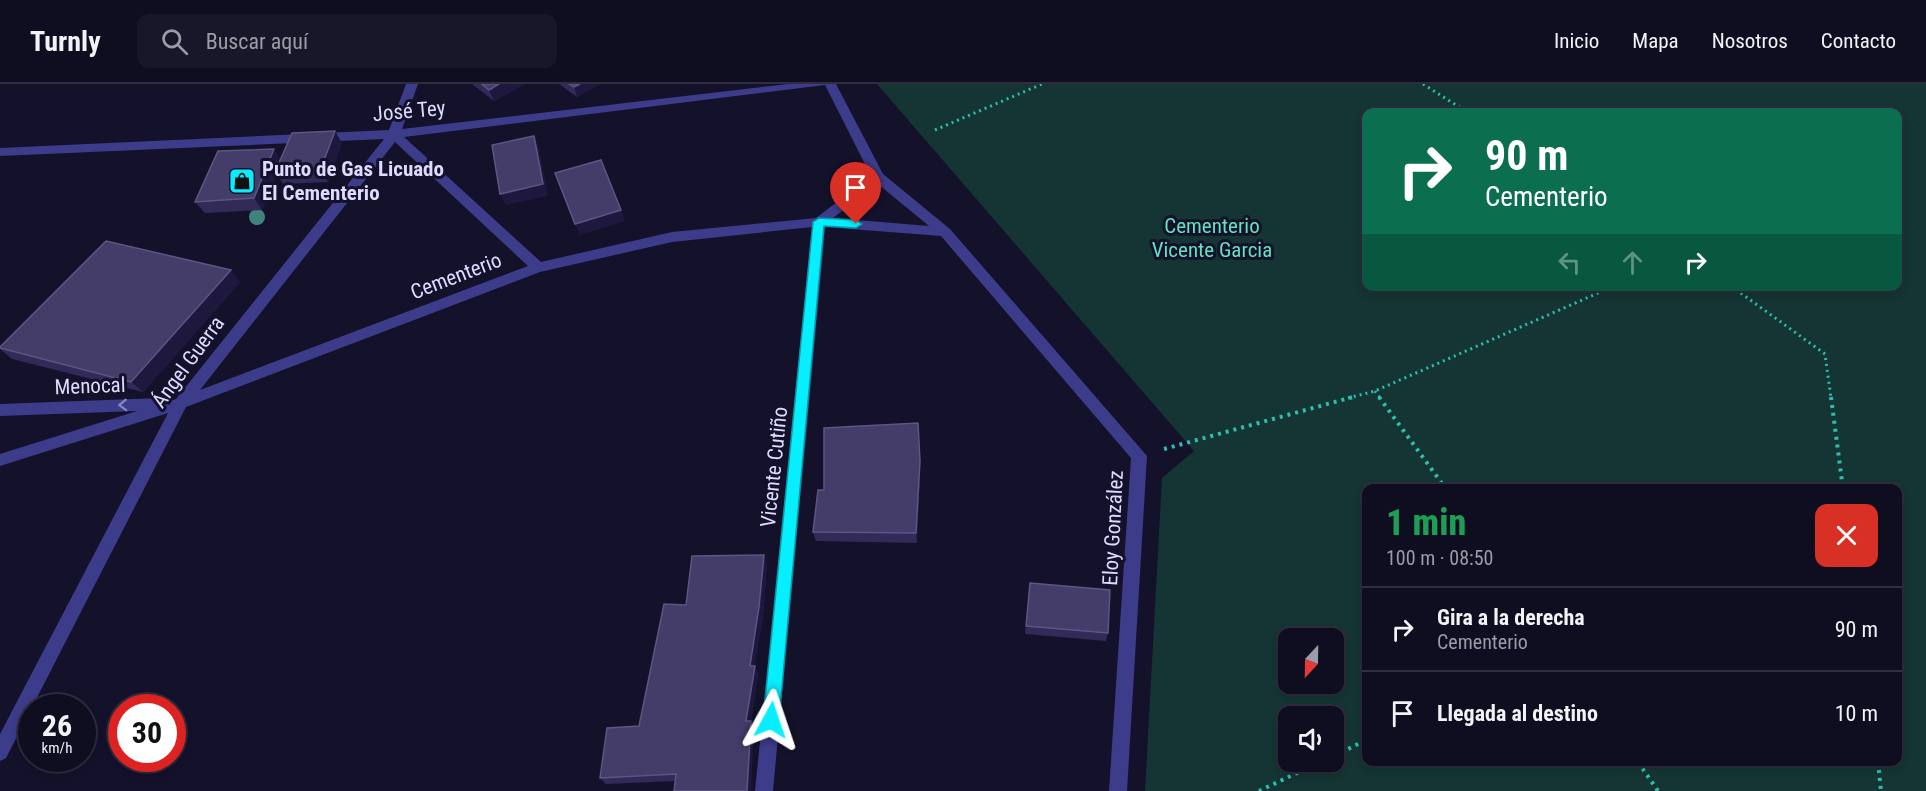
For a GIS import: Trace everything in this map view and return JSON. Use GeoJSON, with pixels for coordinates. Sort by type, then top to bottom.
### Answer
{"type":"FeatureCollection","features":[{"type":"Feature","properties":{"kind":"street","name":"Ángel Guerra"},"geometry":{"type":"LineString","coordinates":[[0,752],[181,403],[394,134],[412,84]]}},
{"type":"Feature","properties":{"kind":"street","name":"José Tey"},"geometry":{"type":"LineString","coordinates":[[0,152],[394,134],[820,84]]}},
{"type":"Feature","properties":{"kind":"street"},"geometry":{"type":"LineString","coordinates":[[830,84],[878,177],[945,232]]}},
{"type":"Feature","properties":{"kind":"street"},"geometry":{"type":"LineString","coordinates":[[394,134],[538,268]]}},
{"type":"Feature","properties":{"kind":"street"},"geometry":{"type":"LineString","coordinates":[[819,222],[878,177]]}},
{"type":"Feature","properties":{"kind":"street","name":"Cementerio"},"geometry":{"type":"LineString","coordinates":[[0,460],[181,403],[538,268],[672,237],[819,222],[945,232]]}},
{"type":"Feature","properties":{"kind":"street","name":"Vicente Cutiño"},"geometry":{"type":"LineString","coordinates":[[764,791],[819,222]]}},
{"type":"Feature","properties":{"kind":"street","name":"Eloy González"},"geometry":{"type":"LineString","coordinates":[[945,232],[1139,456],[1118,791]]}},
{"type":"Feature","properties":{"kind":"street","name":"Menocal"},"geometry":{"type":"LineString","coordinates":[[0,410],[181,403]]}},
{"type":"Feature","properties":{"kind":"path"},"geometry":{"type":"LineString","coordinates":[[935,130],[1042,84]]}},
{"type":"Feature","properties":{"kind":"path"},"geometry":{"type":"LineString","coordinates":[[1423,84],[1461,108]]}},
{"type":"Feature","properties":{"kind":"path"},"geometry":{"type":"LineString","coordinates":[[1139,456],[1375,391],[1603,291]]}},
{"type":"Feature","properties":{"kind":"path"},"geometry":{"type":"LineString","coordinates":[[1738,291],[1825,354],[1842,484]]}},
{"type":"Feature","properties":{"kind":"path"},"geometry":{"type":"LineString","coordinates":[[1375,391],[1442,484]]}},
{"type":"Feature","properties":{"kind":"path"},"geometry":{"type":"LineString","coordinates":[[1344,751],[1362,742]]}},
{"type":"Feature","properties":{"kind":"path"},"geometry":{"type":"LineString","coordinates":[[1641,766],[1658,791]]}},
{"type":"Feature","properties":{"kind":"path"},"geometry":{"type":"LineString","coordinates":[[1878,766],[1881,791]]}},
{"type":"Feature","properties":{"kind":"path"},"geometry":{"type":"LineString","coordinates":[[1259,791],[1299,772]]}},
{"type":"Feature","properties":{"kind":"green space","name":"Cementerio Vicente Garcia"},"geometry":{"type":"Polygon","coordinates":[[[877,84],[1926,84],[1926,791],[1145,791],[1162,478],[1194,451],[877,84]]]}},
{"type":"Feature","properties":{"kind":"building"},"geometry":{"type":"Polygon","coordinates":[[[482,84],[499,84],[489,90],[482,84]]]}},
{"type":"Feature","properties":{"kind":"building"},"geometry":{"type":"Polygon","coordinates":[[[335,131],[320,171],[275,172],[292,133],[335,131]]]}},
{"type":"Feature","properties":{"kind":"building"},"geometry":{"type":"Polygon","coordinates":[[[534,136],[543,184],[500,194],[492,145],[534,136]]]}},
{"type":"Feature","properties":{"kind":"building"},"geometry":{"type":"Polygon","coordinates":[[[274,149],[254,198],[195,202],[218,151],[274,149]]]}},
{"type":"Feature","properties":{"kind":"building"},"geometry":{"type":"Polygon","coordinates":[[[601,160],[621,210],[575,224],[555,173],[601,160]]]}},
{"type":"Feature","properties":{"kind":"building"},"geometry":{"type":"Polygon","coordinates":[[[106,241],[231,270],[131,382],[0,348],[0,347],[106,241]]]}},
{"type":"Feature","properties":{"kind":"building"},"geometry":{"type":"Polygon","coordinates":[[[918,423],[920,461],[916,533],[813,532],[818,490],[824,490],[824,428],[918,423]]]}},
{"type":"Feature","properties":{"kind":"building"},"geometry":{"type":"Polygon","coordinates":[[[764,555],[750,666],[755,666],[746,721],[751,721],[747,791],[674,791],[676,774],[600,778],[607,728],[639,726],[664,604],[686,605],[692,556],[764,555]]]}},
{"type":"Feature","properties":{"kind":"building"},"geometry":{"type":"Polygon","coordinates":[[[1030,583],[1110,590],[1108,633],[1026,626],[1030,583]]]}},
{"type":"Feature","properties":{"kind":"place","name":"Punto de Gas Licuado El Cementerio"},"geometry":{"type":"Point","coordinates":[242,181]}},
{"type":"Feature","properties":{"kind":"route"},"geometry":{"type":"LineString","coordinates":[[771,720],[819,222],[856,224]]}}]}
